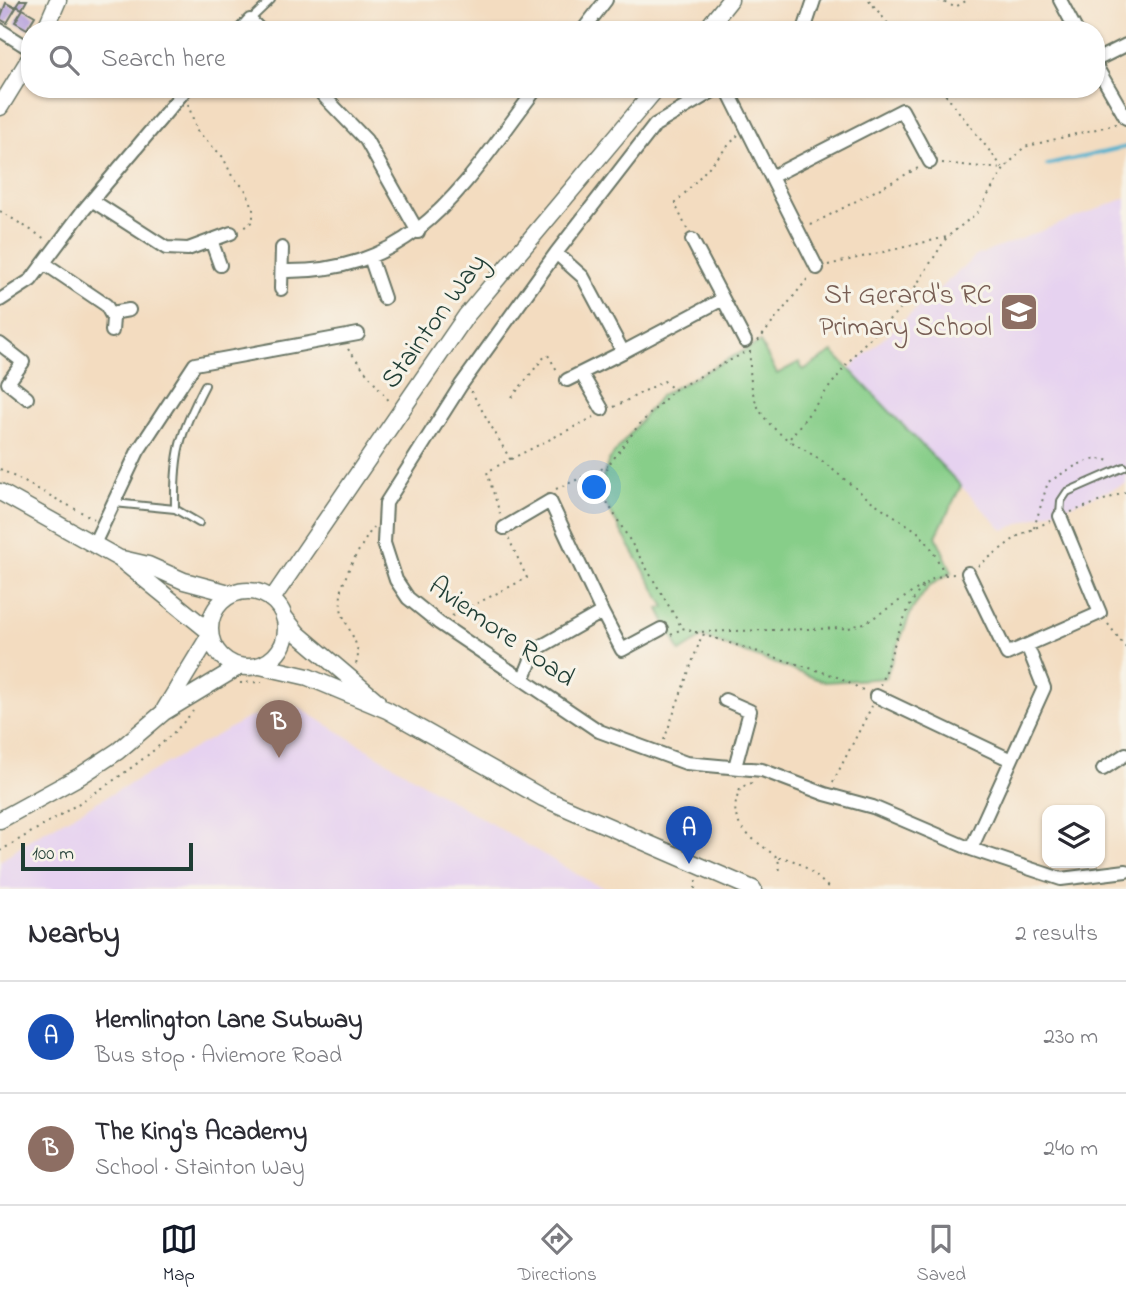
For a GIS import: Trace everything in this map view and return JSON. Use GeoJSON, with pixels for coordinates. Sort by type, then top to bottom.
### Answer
{"type":"FeatureCollection","features":[{"type":"Feature","properties":{"kind":"main road"},"geometry":{"type":"LineString","coordinates":[[50,21],[58,0]]}},
{"type":"Feature","properties":{"kind":"main road"},"geometry":{"type":"LineString","coordinates":[[713,21],[730,0]]}},
{"type":"Feature","properties":{"kind":"main road"},"geometry":{"type":"LineString","coordinates":[[0,107],[21,73]]}},
{"type":"Feature","properties":{"kind":"main road","name":"Stainton Way"},"geometry":{"type":"LineString","coordinates":[[272,599],[466,316],[648,98]]}},
{"type":"Feature","properties":{"kind":"main road"},"geometry":{"type":"LineString","coordinates":[[0,492],[120,559],[210,634],[221,655],[240,666],[260,666],[308,677],[387,710],[543,798],[753,889]]}},
{"type":"Feature","properties":{"kind":"main road"},"geometry":{"type":"LineString","coordinates":[[120,559],[148,565],[184,581],[233,594],[253,591],[272,599],[298,634],[387,710]]}},
{"type":"Feature","properties":{"kind":"main road"},"geometry":{"type":"LineString","coordinates":[[164,712],[210,634],[216,610],[233,594]]}},
{"type":"Feature","properties":{"kind":"main road"},"geometry":{"type":"LineString","coordinates":[[260,666],[274,658],[283,646],[285,618]]}},
{"type":"Feature","properties":{"kind":"main road"},"geometry":{"type":"LineString","coordinates":[[0,820],[118,751],[164,712],[240,666]]}},
{"type":"Feature","properties":{"kind":"street"},"geometry":{"type":"LineString","coordinates":[[590,21],[606,0]]}},
{"type":"Feature","properties":{"kind":"street"},"geometry":{"type":"LineString","coordinates":[[807,21],[814,0]]}},
{"type":"Feature","properties":{"kind":"street"},"geometry":{"type":"LineString","coordinates":[[1060,0],[1071,21]]}},
{"type":"Feature","properties":{"kind":"street"},"geometry":{"type":"LineString","coordinates":[[0,30],[21,43]]}},
{"type":"Feature","properties":{"kind":"street"},"geometry":{"type":"LineString","coordinates":[[1105,56],[1126,45]]}},
{"type":"Feature","properties":{"kind":"street"},"geometry":{"type":"LineString","coordinates":[[1105,82],[1126,120]]}},
{"type":"Feature","properties":{"kind":"street"},"geometry":{"type":"LineString","coordinates":[[0,300],[31,280],[179,98]]}},
{"type":"Feature","properties":{"kind":"street"},"geometry":{"type":"LineString","coordinates":[[326,98],[366,139],[418,232]]}},
{"type":"Feature","properties":{"kind":"street"},"geometry":{"type":"LineString","coordinates":[[282,271],[326,271],[370,257],[418,232],[440,213],[529,98]]}},
{"type":"Feature","properties":{"kind":"street","name":"Aviemore Road"},"geometry":{"type":"LineString","coordinates":[[701,98],[655,125],[556,253],[461,385],[396,486],[386,503],[384,524],[384,543],[396,580],[408,598],[439,623],[599,731],[661,751],[685,763],[762,770],[825,794],[873,807],[971,849],[1062,879],[1126,870]]}},
{"type":"Feature","properties":{"kind":"street"},"geometry":{"type":"LineString","coordinates":[[732,98],[817,268]]}},
{"type":"Feature","properties":{"kind":"street"},"geometry":{"type":"LineString","coordinates":[[771,177],[902,110],[930,162]]}},
{"type":"Feature","properties":{"kind":"street"},"geometry":{"type":"LineString","coordinates":[[93,201],[166,248],[188,248],[231,233]]}},
{"type":"Feature","properties":{"kind":"street"},"geometry":{"type":"LineString","coordinates":[[211,240],[220,265]]}},
{"type":"Feature","properties":{"kind":"street"},"geometry":{"type":"LineString","coordinates":[[692,240],[723,299],[752,340]]}},
{"type":"Feature","properties":{"kind":"street"},"geometry":{"type":"LineString","coordinates":[[281,289],[282,248]]}},
{"type":"Feature","properties":{"kind":"street"},"geometry":{"type":"LineString","coordinates":[[556,253],[583,277],[623,352]]}},
{"type":"Feature","properties":{"kind":"street"},"geometry":{"type":"LineString","coordinates":[[370,257],[384,298]]}},
{"type":"Feature","properties":{"kind":"street"},"geometry":{"type":"LineString","coordinates":[[44,263],[76,287],[82,288],[111,313],[112,331]]}},
{"type":"Feature","properties":{"kind":"street"},"geometry":{"type":"LineString","coordinates":[[567,380],[723,299]]}},
{"type":"Feature","properties":{"kind":"street"},"geometry":{"type":"LineString","coordinates":[[111,313],[129,310]]}},
{"type":"Feature","properties":{"kind":"street"},"geometry":{"type":"LineString","coordinates":[[94,544],[138,451],[194,364],[358,334]]}},
{"type":"Feature","properties":{"kind":"street"},"geometry":{"type":"LineString","coordinates":[[0,344],[23,362],[8,383],[27,398]]}},
{"type":"Feature","properties":{"kind":"street"},"geometry":{"type":"LineString","coordinates":[[581,373],[602,409]]}},
{"type":"Feature","properties":{"kind":"street"},"geometry":{"type":"LineString","coordinates":[[503,528],[550,501],[622,650],[661,629]]}},
{"type":"Feature","properties":{"kind":"street"},"geometry":{"type":"LineString","coordinates":[[968,573],[1007,654],[1100,613],[1060,516]]}},
{"type":"Feature","properties":{"kind":"street"},"geometry":{"type":"LineString","coordinates":[[523,680],[535,650],[603,612]]}},
{"type":"Feature","properties":{"kind":"street"},"geometry":{"type":"LineString","coordinates":[[971,849],[1044,688],[1027,645]]}},
{"type":"Feature","properties":{"kind":"street"},"geometry":{"type":"LineString","coordinates":[[876,696],[1011,760]]}},
{"type":"Feature","properties":{"kind":"street"},"geometry":{"type":"LineString","coordinates":[[725,700],[750,711],[736,767]]}},
{"type":"Feature","properties":{"kind":"street"},"geometry":{"type":"LineString","coordinates":[[1103,769],[1126,754]]}},
{"type":"Feature","properties":{"kind":"lane"},"geometry":{"type":"LineString","coordinates":[[255,21],[271,0]]}},
{"type":"Feature","properties":{"kind":"lane"},"geometry":{"type":"LineString","coordinates":[[175,509],[177,449],[185,424],[205,386]]}},
{"type":"Feature","properties":{"kind":"lane"},"geometry":{"type":"LineString","coordinates":[[1060,516],[1061,501],[1067,492],[1124,467]]}},
{"type":"Feature","properties":{"kind":"lane"},"geometry":{"type":"LineString","coordinates":[[112,503],[175,509],[199,523]]}},
{"type":"Feature","properties":{"kind":"path"},"geometry":{"type":"LineString","coordinates":[[869,0],[886,21]]}},
{"type":"Feature","properties":{"kind":"path"},"geometry":{"type":"LineString","coordinates":[[938,0],[955,7],[968,0]]}},
{"type":"Feature","properties":{"kind":"path"},"geometry":{"type":"LineString","coordinates":[[186,98],[197,131],[223,157],[232,176],[245,189],[253,207],[253,221],[231,233]]}},
{"type":"Feature","properties":{"kind":"path"},"geometry":{"type":"LineString","coordinates":[[947,98],[1004,169]]}},
{"type":"Feature","properties":{"kind":"path"},"geometry":{"type":"LineString","coordinates":[[792,442],[790,438],[810,408],[858,350],[904,306],[947,237],[978,213],[1004,169],[1024,147],[1126,120]]}},
{"type":"Feature","properties":{"kind":"path"},"geometry":{"type":"LineString","coordinates":[[692,240],[675,204],[746,126]]}},
{"type":"Feature","properties":{"kind":"path"},"geometry":{"type":"LineString","coordinates":[[799,232],[930,162],[1004,169]]}},
{"type":"Feature","properties":{"kind":"path"},"geometry":{"type":"LineString","coordinates":[[0,211],[57,246]]}},
{"type":"Feature","properties":{"kind":"path"},"geometry":{"type":"LineString","coordinates":[[752,340],[817,268],[947,237]]}},
{"type":"Feature","properties":{"kind":"path"},"geometry":{"type":"LineString","coordinates":[[340,338],[395,408]]}},
{"type":"Feature","properties":{"kind":"path"},"geometry":{"type":"LineString","coordinates":[[876,696],[835,676],[682,628],[607,502],[604,481],[608,466],[638,426],[674,390],[750,350],[754,403],[770,426],[917,531],[930,546],[945,574]]}},
{"type":"Feature","properties":{"kind":"path"},"geometry":{"type":"LineString","coordinates":[[512,397],[548,355],[563,382],[567,380]]}},
{"type":"Feature","properties":{"kind":"path"},"geometry":{"type":"LineString","coordinates":[[439,623],[527,578],[503,528],[487,472],[664,381],[674,390]]}},
{"type":"Feature","properties":{"kind":"path"},"geometry":{"type":"LineString","coordinates":[[461,385],[473,393],[510,459]]}},
{"type":"Feature","properties":{"kind":"path"},"geometry":{"type":"LineString","coordinates":[[550,501],[547,494],[608,466]]}},
{"type":"Feature","properties":{"kind":"path"},"geometry":{"type":"LineString","coordinates":[[0,469],[104,525]]}},
{"type":"Feature","properties":{"kind":"path"},"geometry":{"type":"LineString","coordinates":[[694,632],[849,628],[867,622],[945,574],[968,573],[1018,536],[1060,516],[1126,492]]}},
{"type":"Feature","properties":{"kind":"path"},"geometry":{"type":"LineString","coordinates":[[349,675],[359,655],[341,607],[342,590],[371,530],[375,524],[384,524]]}},
{"type":"Feature","properties":{"kind":"path"},"geometry":{"type":"LineString","coordinates":[[825,794],[866,723],[910,608],[926,584]]}},
{"type":"Feature","properties":{"kind":"path"},"geometry":{"type":"LineString","coordinates":[[1100,613],[1126,648]]}},
{"type":"Feature","properties":{"kind":"path"},"geometry":{"type":"LineString","coordinates":[[661,751],[702,635]]}},
{"type":"Feature","properties":{"kind":"path"},"geometry":{"type":"LineString","coordinates":[[235,684],[266,682]]}},
{"type":"Feature","properties":{"kind":"path"},"geometry":{"type":"LineString","coordinates":[[0,851],[57,816],[175,734],[193,710]]}},
{"type":"Feature","properties":{"kind":"path"},"geometry":{"type":"LineString","coordinates":[[757,781],[741,787],[733,804],[738,826],[778,858],[786,858],[812,872],[830,889]]}},
{"type":"Feature","properties":{"kind":"path"},"geometry":{"type":"LineString","coordinates":[[778,858],[780,871]]}},
{"type":"Feature","properties":{"kind":"shaded area","name":"St Gerard's RC Primary School"},"geometry":{"type":"Polygon","coordinates":[[[1126,198],[1126,484],[1003,530],[849,369],[976,256],[1126,198]]]}},
{"type":"Feature","properties":{"kind":"shaded area"},"geometry":{"type":"Polygon","coordinates":[[[298,707],[592,883],[609,889],[0,889],[0,861],[27,841],[248,718],[298,707]]]}},
{"type":"Feature","properties":{"kind":"green space"},"geometry":{"type":"Polygon","coordinates":[[[760,342],[777,374],[799,362],[803,370],[833,352],[961,486],[936,536],[952,572],[929,586],[912,610],[885,678],[825,682],[703,637],[680,652],[659,609],[665,607],[606,505],[602,480],[609,460],[661,395],[760,342]]]}},
{"type":"Feature","properties":{"kind":"building"},"geometry":{"type":"Polygon","coordinates":[[[20,0],[27,0],[22,9],[16,6],[20,0]]]}},
{"type":"Feature","properties":{"kind":"building"},"geometry":{"type":"Polygon","coordinates":[[[6,3],[16,8],[7,23],[0,19],[6,3]]]}},
{"type":"Feature","properties":{"kind":"building"},"geometry":{"type":"Polygon","coordinates":[[[23,9],[35,16],[32,21],[21,21],[21,26],[15,22],[23,9]]]}},
{"type":"Feature","properties":{"kind":"waterway"},"geometry":{"type":"LineString","coordinates":[[1047,165],[1126,147]]}},
{"type":"Feature","properties":{"kind":"place","name":"St Gerard's RC Primary School"},"geometry":{"type":"Point","coordinates":[1019,312]}},
{"type":"Feature","properties":{"kind":"place","name":"The King's Academy"},"geometry":{"type":"Point","coordinates":[279,758]}},
{"type":"Feature","properties":{"kind":"place","name":"Hemlington Lane Subway"},"geometry":{"type":"Point","coordinates":[689,864]}}]}
